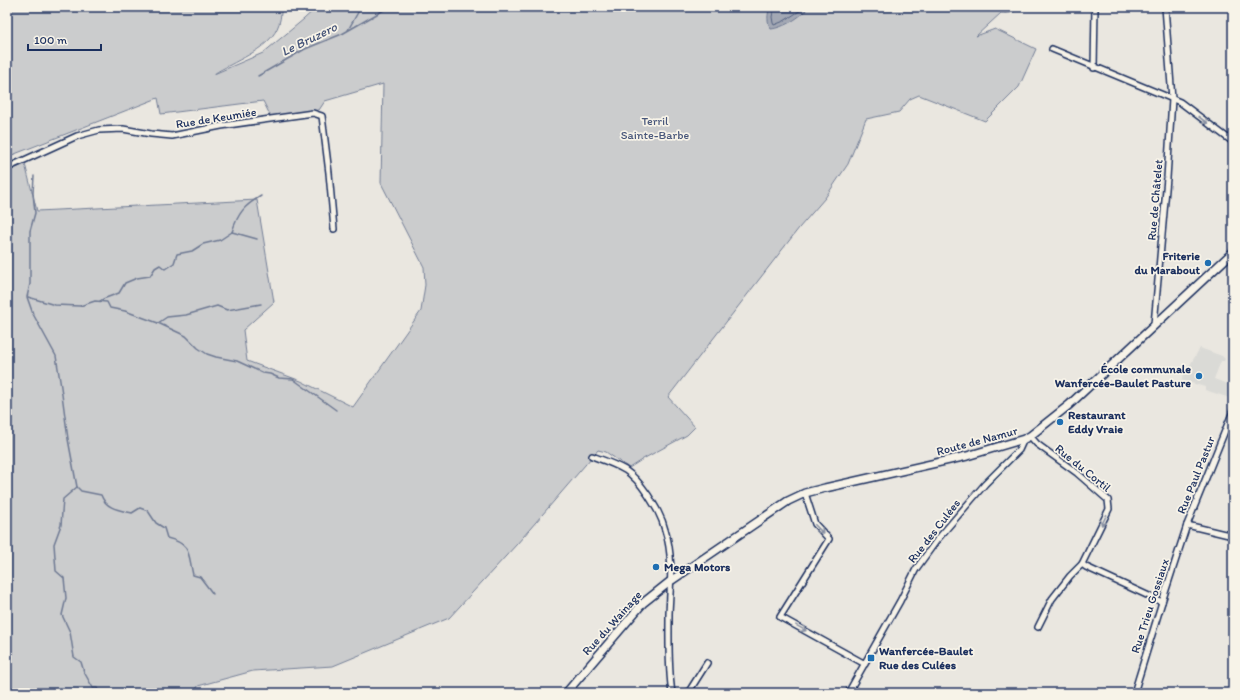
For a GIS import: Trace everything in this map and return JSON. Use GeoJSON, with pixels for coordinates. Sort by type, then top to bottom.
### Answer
{"type":"FeatureCollection","features":[{"type":"Feature","properties":{"kind":"main road","name":"Route de Namur"},"geometry":{"type":"LineString","coordinates":[[721,546],[788,501],[805,493],[967,456],[1027,438],[1070,405],[1233,252]]}},
{"type":"Feature","properties":{"kind":"main road","name":"Rue du Wainage"},"geometry":{"type":"LineString","coordinates":[[566,693],[643,603],[672,580],[721,546]]}},
{"type":"Feature","properties":{"kind":"street"},"geometry":{"type":"LineString","coordinates":[[1094,68],[1095,7]]}},
{"type":"Feature","properties":{"kind":"street","name":"Rue de Châtelet"},"geometry":{"type":"LineString","coordinates":[[1154,325],[1167,178],[1172,100],[1165,7]]}},
{"type":"Feature","properties":{"kind":"street"},"geometry":{"type":"LineString","coordinates":[[1052,49],[1094,68],[1180,102],[1233,142]]}},
{"type":"Feature","properties":{"kind":"street","name":"Rue de Keumiée"},"geometry":{"type":"LineString","coordinates":[[7,168],[78,136],[99,130],[122,129],[172,136],[221,126],[313,113],[322,116],[334,229]]}},
{"type":"Feature","properties":{"kind":"street","name":"Rue Paul Pastur"},"geometry":{"type":"LineString","coordinates":[[1187,525],[1233,411]]}},
{"type":"Feature","properties":{"kind":"street","name":"Rue du Cortil"},"geometry":{"type":"LineString","coordinates":[[1027,438],[1077,473],[1108,500],[1109,509],[1082,564],[1070,576],[1052,599],[1038,628]]}},
{"type":"Feature","properties":{"kind":"street","name":"Rue des Culées"},"geometry":{"type":"LineString","coordinates":[[850,691],[916,569],[937,540],[980,490],[1019,450],[1027,438]]}},
{"type":"Feature","properties":{"kind":"street"},"geometry":{"type":"LineString","coordinates":[[592,456],[626,470],[646,491],[666,530],[672,580],[669,638],[669,672],[672,693]]}},
{"type":"Feature","properties":{"kind":"street"},"geometry":{"type":"LineString","coordinates":[[805,493],[815,524],[829,539],[780,617],[865,664]]}},
{"type":"Feature","properties":{"kind":"street"},"geometry":{"type":"LineString","coordinates":[[1187,525],[1233,536]]}},
{"type":"Feature","properties":{"kind":"street","name":"Rue Trieu Gossiaux"},"geometry":{"type":"LineString","coordinates":[[1134,693],[1187,525]]}},
{"type":"Feature","properties":{"kind":"street"},"geometry":{"type":"LineString","coordinates":[[1082,564],[1162,602]]}},
{"type":"Feature","properties":{"kind":"street"},"geometry":{"type":"LineString","coordinates":[[688,693],[707,663]]}},
{"type":"Feature","properties":{"kind":"street"},"geometry":{"type":"LineString","coordinates":[[850,691],[859,693]]}},
{"type":"Feature","properties":{"kind":"shaded area","name":"École communale Wanfercée-Baulet Pasture"},"geometry":{"type":"Polygon","coordinates":[[[1200,348],[1222,356],[1225,359],[1224,361],[1221,361],[1214,379],[1233,386],[1233,399],[1205,390],[1205,387],[1181,380],[1200,348]]]}},
{"type":"Feature","properties":{"kind":"green space","name":"Terril Sainte-Barbe"},"geometry":{"type":"Polygon","coordinates":[[[7,7],[281,7],[277,28],[265,44],[214,74],[263,53],[317,7],[770,7],[768,12],[805,12],[807,7],[1019,7],[1011,13],[1001,13],[976,36],[995,29],[1036,49],[1019,87],[985,121],[919,95],[910,99],[899,112],[866,119],[848,164],[825,198],[799,228],[668,397],[695,427],[687,435],[629,468],[606,452],[598,450],[517,544],[449,618],[333,666],[253,671],[198,686],[194,693],[7,693],[7,172],[25,164],[37,211],[257,200],[274,302],[243,330],[247,361],[301,381],[353,407],[421,311],[425,285],[424,267],[381,183],[383,84],[325,101],[319,110],[271,117],[263,101],[161,114],[158,98],[7,157],[7,7]]]}},
{"type":"Feature","properties":{"kind":"water"},"geometry":{"type":"Polygon","coordinates":[[[770,7],[807,7],[805,11],[797,18],[781,27],[771,29],[768,18],[770,7]]]}},
{"type":"Feature","properties":{"kind":"waterway"},"geometry":{"type":"LineString","coordinates":[[348,30],[361,7]]}},
{"type":"Feature","properties":{"kind":"waterway","name":"Le Bruzero"},"geometry":{"type":"LineString","coordinates":[[258,76],[305,49],[342,34],[389,7]]}},
{"type":"Feature","properties":{"kind":"waterway"},"geometry":{"type":"LineString","coordinates":[[34,176],[33,193],[35,213],[30,231],[30,284],[27,297],[33,314],[56,356],[68,439],[77,487],[81,491],[101,495],[106,503],[118,510],[132,513],[140,508],[148,511],[156,523],[164,528],[167,538],[175,540],[185,547],[188,551],[193,575],[200,577],[213,594]]}},
{"type":"Feature","properties":{"kind":"waterway"},"geometry":{"type":"LineString","coordinates":[[232,232],[242,211],[250,203],[261,196]]}},
{"type":"Feature","properties":{"kind":"waterway"},"geometry":{"type":"LineString","coordinates":[[100,301],[119,293],[125,283],[137,278],[150,276],[155,268],[160,265],[165,269],[174,263],[177,254],[192,251],[203,244],[220,240],[232,232],[257,239]]}},
{"type":"Feature","properties":{"kind":"waterway"},"geometry":{"type":"LineString","coordinates":[[28,297],[55,305],[80,306],[95,301],[107,302],[110,308],[125,311],[158,323],[167,317],[186,315],[217,306],[227,310],[261,304]]}},
{"type":"Feature","properties":{"kind":"waterway"},"geometry":{"type":"LineString","coordinates":[[158,323],[186,336],[198,348],[207,354],[237,361],[263,373],[279,378],[293,379],[336,410]]}},
{"type":"Feature","properties":{"kind":"waterway"},"geometry":{"type":"LineString","coordinates":[[77,487],[63,499],[61,525],[54,544],[56,571],[64,578],[66,598],[62,615],[70,632],[74,657],[81,662],[84,672],[93,688],[97,688],[102,693]]}},
{"type":"Feature","properties":{"kind":"place","name":"Friterie du Marabout"},"geometry":{"type":"Point","coordinates":[1208,263]}},
{"type":"Feature","properties":{"kind":"place","name":"École communale Wanfercée-Baulet Pasture"},"geometry":{"type":"Point","coordinates":[1199,376]}},
{"type":"Feature","properties":{"kind":"place","name":"Restaurant Eddy Vraie"},"geometry":{"type":"Point","coordinates":[1060,422]}},
{"type":"Feature","properties":{"kind":"place","name":"Mega Motors"},"geometry":{"type":"Point","coordinates":[656,567]}},
{"type":"Feature","properties":{"kind":"place","name":"Wanfercée-Baulet Rue des Culées"},"geometry":{"type":"Point","coordinates":[871,658]}}]}
